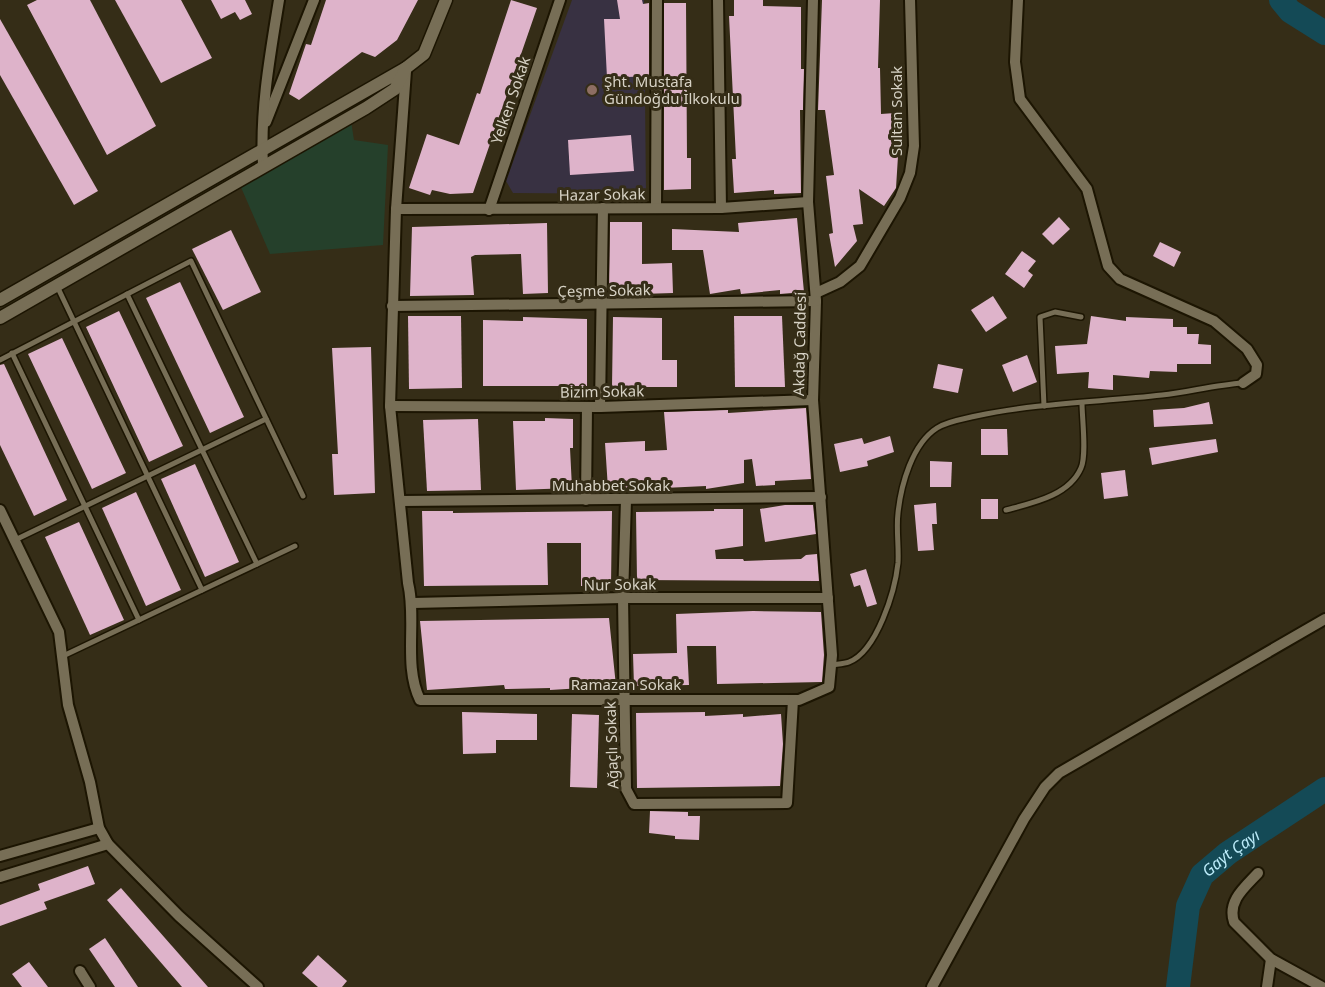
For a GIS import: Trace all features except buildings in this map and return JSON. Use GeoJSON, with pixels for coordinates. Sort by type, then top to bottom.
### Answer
{"type":"FeatureCollection","features":[{"type":"Feature","properties":{"kind":"street"},"geometry":{"type":"LineString","coordinates":[[264,165],[262,133],[267,78],[279,0]]}},
{"type":"Feature","properties":{"kind":"street"},"geometry":{"type":"LineString","coordinates":[[262,133],[314,0]]}},
{"type":"Feature","properties":{"kind":"street"},"geometry":{"type":"LineString","coordinates":[[0,300],[406,68],[424,54],[446,0]]}},
{"type":"Feature","properties":{"kind":"street","name":"Yelken Sokak"},"geometry":{"type":"LineString","coordinates":[[489,210],[560,0]]}},
{"type":"Feature","properties":{"kind":"street"},"geometry":{"type":"LineString","coordinates":[[656,208],[657,0]]}},
{"type":"Feature","properties":{"kind":"street"},"geometry":{"type":"LineString","coordinates":[[718,0],[721,208]]}},
{"type":"Feature","properties":{"kind":"street","name":"Akdağ Caddesi"},"geometry":{"type":"LineString","coordinates":[[813,0],[808,202],[816,297],[813,400],[828,598],[831,665],[829,687]]}},
{"type":"Feature","properties":{"kind":"street","name":"Sultan Sokak"},"geometry":{"type":"LineString","coordinates":[[816,297],[860,266],[900,198],[910,173],[914,146],[910,0]]}},
{"type":"Feature","properties":{"kind":"street"},"geometry":{"type":"LineString","coordinates":[[1018,0],[1015,62],[1020,99],[1050,144],[1087,189],[1108,266],[1120,279],[1214,321],[1248,350],[1257,365],[1256,374],[1243,383]]}},
{"type":"Feature","properties":{"kind":"street"},"geometry":{"type":"LineString","coordinates":[[0,318],[395,89],[406,68]]}},
{"type":"Feature","properties":{"kind":"street"},"geometry":{"type":"LineString","coordinates":[[406,68],[396,209],[390,406],[408,583],[413,603]]}},
{"type":"Feature","properties":{"kind":"street","name":"Hazar Sokak"},"geometry":{"type":"LineString","coordinates":[[396,209],[721,208],[808,202]]}},
{"type":"Feature","properties":{"kind":"street"},"geometry":{"type":"LineString","coordinates":[[600,407],[603,208]]}},
{"type":"Feature","properties":{"kind":"street","name":"Çeşme Sokak"},"geometry":{"type":"LineString","coordinates":[[392,306],[601,305],[816,297]]}},
{"type":"Feature","properties":{"kind":"street","name":"Bizim Sokak"},"geometry":{"type":"LineString","coordinates":[[390,406],[600,407],[813,400]]}},
{"type":"Feature","properties":{"kind":"street"},"geometry":{"type":"LineString","coordinates":[[586,500],[587,407]]}},
{"type":"Feature","properties":{"kind":"street","name":"Muhabbet Sokak"},"geometry":{"type":"LineString","coordinates":[[401,501],[821,497]]}},
{"type":"Feature","properties":{"kind":"street","name":"Ağaçlı Sokak"},"geometry":{"type":"LineString","coordinates":[[626,500],[623,598],[626,789],[634,804],[787,803],[792,700]]}},
{"type":"Feature","properties":{"kind":"street"},"geometry":{"type":"LineString","coordinates":[[0,510],[58,632],[68,705],[90,782],[99,828],[108,844],[179,916],[258,987]]}},
{"type":"Feature","properties":{"kind":"street","name":"Nur Sokak"},"geometry":{"type":"LineString","coordinates":[[413,603],[623,598],[828,598]]}},
{"type":"Feature","properties":{"kind":"street","name":"Ramazan Sokak"},"geometry":{"type":"LineString","coordinates":[[413,603],[412,684],[420,700],[625,698],[799,700],[829,687]]}},
{"type":"Feature","properties":{"kind":"street"},"geometry":{"type":"LineString","coordinates":[[932,987],[1024,819],[1045,787],[1059,773],[1325,619]]}},
{"type":"Feature","properties":{"kind":"street"},"geometry":{"type":"LineString","coordinates":[[0,856],[99,828]]}},
{"type":"Feature","properties":{"kind":"street"},"geometry":{"type":"LineString","coordinates":[[0,877],[108,844]]}},
{"type":"Feature","properties":{"kind":"street"},"geometry":{"type":"LineString","coordinates":[[1258,873],[1235,898],[1231,914],[1237,927],[1271,959],[1322,987]]}},
{"type":"Feature","properties":{"kind":"street"},"geometry":{"type":"LineString","coordinates":[[1267,987],[1271,959]]}},
{"type":"Feature","properties":{"kind":"street"},"geometry":{"type":"LineString","coordinates":[[80,971],[90,987]]}},
{"type":"Feature","properties":{"kind":"lane"},"geometry":{"type":"LineString","coordinates":[[0,360],[190,261],[303,496]]}},
{"type":"Feature","properties":{"kind":"lane"},"geometry":{"type":"LineString","coordinates":[[56,285],[202,590]]}},
{"type":"Feature","properties":{"kind":"lane"},"geometry":{"type":"LineString","coordinates":[[127,294],[257,564]]}},
{"type":"Feature","properties":{"kind":"lane"},"geometry":{"type":"LineString","coordinates":[[1044,406],[1040,317],[1055,312],[1081,316]]}},
{"type":"Feature","properties":{"kind":"lane"},"geometry":{"type":"LineString","coordinates":[[12,353],[139,620]]}},
{"type":"Feature","properties":{"kind":"lane"},"geometry":{"type":"LineString","coordinates":[[831,665],[849,663],[864,653],[876,632],[890,598],[897,564],[898,512],[907,473],[921,443],[937,428],[956,421],[1017,407],[1192,392],[1216,385],[1243,383]]}},
{"type":"Feature","properties":{"kind":"lane"},"geometry":{"type":"LineString","coordinates":[[1006,510],[1044,499],[1073,480],[1082,467],[1082,403]]}},
{"type":"Feature","properties":{"kind":"lane"},"geometry":{"type":"LineString","coordinates":[[15,540],[266,419]]}},
{"type":"Feature","properties":{"kind":"lane"},"geometry":{"type":"LineString","coordinates":[[61,656],[295,546]]}},
{"type":"Feature","properties":{"kind":"shaded area","name":"Şht. Mustafa Gündoğdu İlkokulu"},"geometry":{"type":"Polygon","coordinates":[[[572,0],[644,0],[646,194],[513,193],[506,181],[572,0]]]}},
{"type":"Feature","properties":{"kind":"green space"},"geometry":{"type":"Polygon","coordinates":[[[351,121],[354,140],[388,145],[383,245],[270,254],[240,185],[351,121]]]}},
{"type":"Feature","properties":{"kind":"waterway","name":"Gayt Çayı"},"geometry":{"type":"LineString","coordinates":[[1281,0],[1290,11],[1325,33]]}},
{"type":"Feature","properties":{"kind":"waterway","name":"Gayt Çayı"},"geometry":{"type":"LineString","coordinates":[[1178,987],[1188,906],[1202,875],[1228,853],[1325,789]]}},
{"type":"Feature","properties":{"kind":"place","name":"Şht. Mustafa Gündoğdu İlkokulu"},"geometry":{"type":"Point","coordinates":[592,90]}}]}
